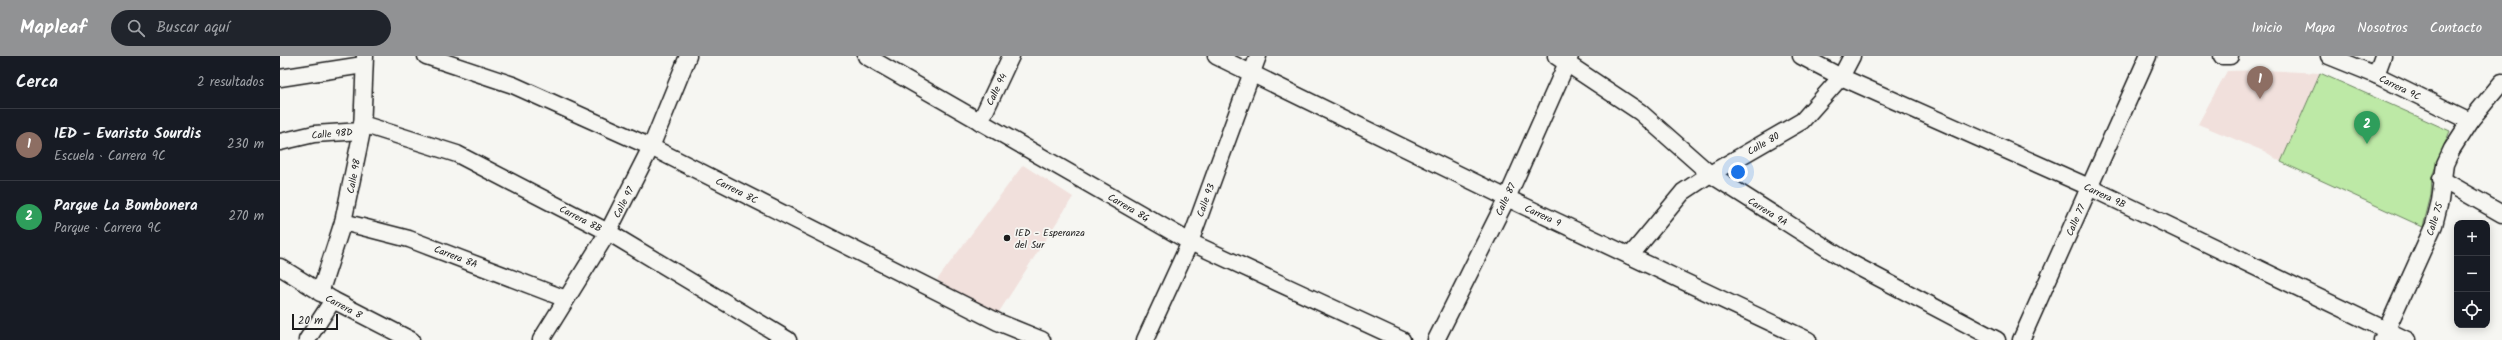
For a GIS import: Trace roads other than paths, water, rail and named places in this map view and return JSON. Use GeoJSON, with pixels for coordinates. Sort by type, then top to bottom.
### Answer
{"type":"FeatureCollection","features":[{"type":"Feature","properties":{"kind":"street","name":"Carrera 8C"},"geometry":{"type":"LineString","coordinates":[[426,56],[512,85],[651,146],[998,322],[1042,340]]}},
{"type":"Feature","properties":{"kind":"street","name":"Calle 97"},"geometry":{"type":"LineString","coordinates":[[541,340],[608,232],[651,146],[688,56]]}},
{"type":"Feature","properties":{"kind":"street","name":"Carrera 8G"},"geometry":{"type":"LineString","coordinates":[[866,56],[1190,242],[1402,340]]}},
{"type":"Feature","properties":{"kind":"street","name":"Calle 94"},"geometry":{"type":"LineString","coordinates":[[980,122],[1011,56]]}},
{"type":"Feature","properties":{"kind":"street","name":"Carrera 9"},"geometry":{"type":"LineString","coordinates":[[1216,56],[1506,198],[1808,340]]}},
{"type":"Feature","properties":{"kind":"street","name":"Calle 93"},"geometry":{"type":"LineString","coordinates":[[1144,340],[1190,242],[1258,56]]}},
{"type":"Feature","properties":{"kind":"street","name":"Carrera 9B"},"geometry":{"type":"LineString","coordinates":[[1801,56],[1841,77],[2089,187],[2384,335],[2407,340]]}},
{"type":"Feature","properties":{"kind":"street","name":"Calle 80"},"geometry":{"type":"LineString","coordinates":[[1630,256],[1683,192],[1710,174],[1802,121],[1841,77],[1852,56]]}},
{"type":"Feature","properties":{"kind":"street","name":"Calle 77"},"geometry":{"type":"LineString","coordinates":[[2021,340],[2148,56]]}},
{"type":"Feature","properties":{"kind":"street"},"geometry":{"type":"LineString","coordinates":[[2222,56],[2230,56]]}},
{"type":"Feature","properties":{"kind":"street","name":"Carrera 9C"},"geometry":{"type":"LineString","coordinates":[[2329,56],[2376,75],[2470,121]]}},
{"type":"Feature","properties":{"kind":"street"},"geometry":{"type":"LineString","coordinates":[[2376,75],[2383,56]]}},
{"type":"Feature","properties":{"kind":"street","name":"Carrera 9A"},"geometry":{"type":"LineString","coordinates":[[1564,58],[1640,112],[1710,174],[1847,261],[1998,340]]}},
{"type":"Feature","properties":{"kind":"street","name":"Calle 87"},"geometry":{"type":"LineString","coordinates":[[1436,340],[1506,198],[1564,58]]}},
{"type":"Feature","properties":{"kind":"street"},"geometry":{"type":"LineString","coordinates":[[280,78],[364,60]]}},
{"type":"Feature","properties":{"kind":"street","name":"Calle 98"},"geometry":{"type":"LineString","coordinates":[[307,340],[326,296],[343,222],[362,127],[364,60]]}},
{"type":"Feature","properties":{"kind":"street","name":"Calle 75"},"geometry":{"type":"LineString","coordinates":[[2384,335],[2434,225],[2440,201],[2441,179],[2452,148],[2470,121],[2502,82]]}},
{"type":"Feature","properties":{"kind":"street","name":"Calle 98D"},"geometry":{"type":"LineString","coordinates":[[280,142],[314,134],[362,127]]}},
{"type":"Feature","properties":{"kind":"street","name":"Carrera 8B"},"geometry":{"type":"LineString","coordinates":[[362,127],[404,135],[457,154],[608,232],[788,340]]}},
{"type":"Feature","properties":{"kind":"street"},"geometry":{"type":"LineString","coordinates":[[2441,179],[2502,214]]}},
{"type":"Feature","properties":{"kind":"street","name":"Carrera 8A"},"geometry":{"type":"LineString","coordinates":[[343,222],[409,239],[566,300]]}},
{"type":"Feature","properties":{"kind":"street","name":"Carrera 8"},"geometry":{"type":"LineString","coordinates":[[280,267],[326,296],[411,340]]}},
{"type":"Feature","properties":{"kind":"place","name":"IED - Evaristo Sourdis"},"geometry":{"type":"Point","coordinates":[2260,99]}},
{"type":"Feature","properties":{"kind":"place","name":"Parque La Bombonera"},"geometry":{"type":"Point","coordinates":[2367,144]}},
{"type":"Feature","properties":{"kind":"place","name":"IED - Esperanza del Sur"},"geometry":{"type":"Point","coordinates":[1007,238]}}]}
